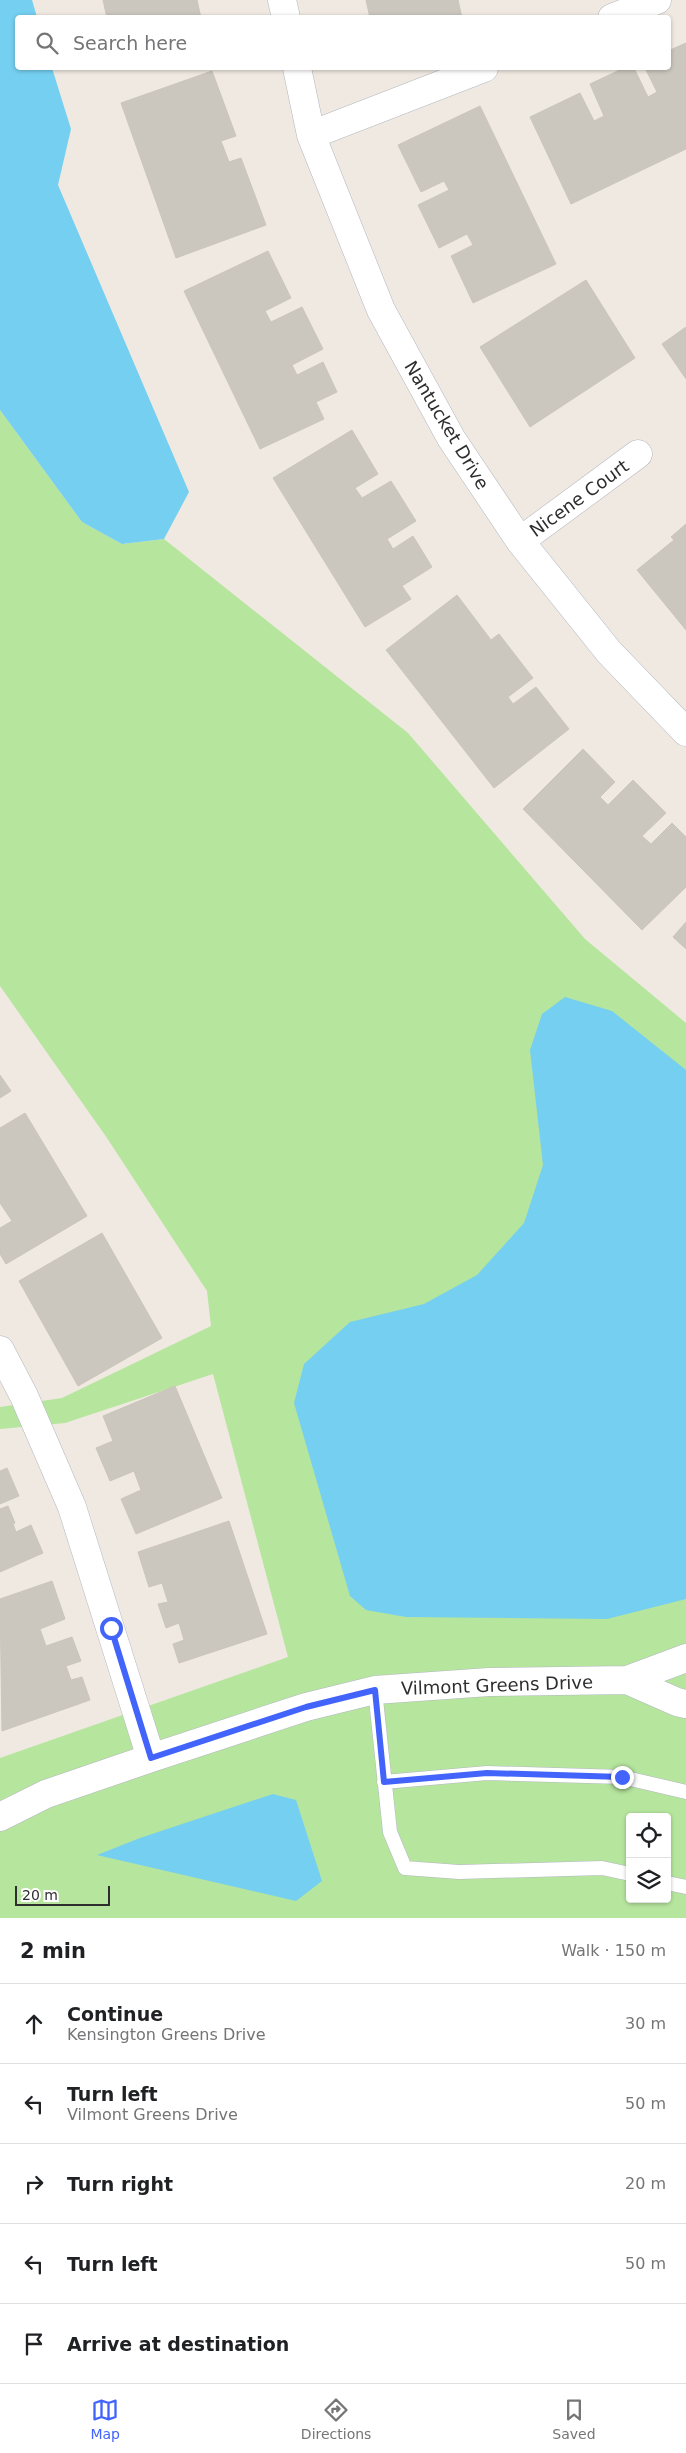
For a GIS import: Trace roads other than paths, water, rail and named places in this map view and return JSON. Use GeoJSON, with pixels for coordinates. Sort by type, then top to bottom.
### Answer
{"type":"FeatureCollection","features":[{"type":"Feature","properties":{"kind":"street"},"geometry":{"type":"LineString","coordinates":[[282,0],[285,15]]}},
{"type":"Feature","properties":{"kind":"street"},"geometry":{"type":"LineString","coordinates":[[620,15],[657,0]]}},
{"type":"Feature","properties":{"kind":"street","name":"Nantucket Drive"},"geometry":{"type":"LineString","coordinates":[[297,70],[311,135],[381,310],[451,438],[520,541],[608,652],[686,732]]}},
{"type":"Feature","properties":{"kind":"street"},"geometry":{"type":"LineString","coordinates":[[311,135],[479,70]]}},
{"type":"Feature","properties":{"kind":"street","name":"Nicene Court"},"geometry":{"type":"LineString","coordinates":[[520,541],[638,454]]}},
{"type":"Feature","properties":{"kind":"street"},"geometry":{"type":"LineString","coordinates":[[0,1350],[24,1396],[72,1506],[151,1758]]}},
{"type":"Feature","properties":{"kind":"street","name":"Vilmont Greens Drive"},"geometry":{"type":"LineString","coordinates":[[0,1817],[46,1794],[151,1758],[306,1707],[375,1690],[489,1682],[627,1680],[686,1658]]}},
{"type":"Feature","properties":{"kind":"street","name":"Vilmont Greens Drive"},"geometry":{"type":"LineString","coordinates":[[627,1680],[677,1702],[686,1704]]}},
{"type":"Feature","properties":{"kind":"lane"},"geometry":{"type":"LineString","coordinates":[[375,1690],[390,1832],[405,1868],[459,1872],[602,1868],[626,1873]]}},
{"type":"Feature","properties":{"kind":"lane"},"geometry":{"type":"LineString","coordinates":[[384,1782],[487,1773],[622,1777],[686,1792]]}},
{"type":"Feature","properties":{"kind":"lane"},"geometry":{"type":"LineString","coordinates":[[671,1884],[686,1887]]}},
{"type":"Feature","properties":{"kind":"water"},"geometry":{"type":"Polygon","coordinates":[[[0,0],[32,0],[36,15],[15,15],[15,70],[53,70],[71,129],[58,185],[189,492],[164,539],[122,544],[82,522],[0,410],[0,0]]]}},
{"type":"Feature","properties":{"kind":"water"},"geometry":{"type":"Polygon","coordinates":[[[565,997],[612,1011],[686,1070],[686,1599],[607,1619],[406,1617],[366,1610],[350,1596],[294,1403],[304,1364],[350,1322],[424,1304],[477,1275],[524,1223],[543,1165],[530,1050],[542,1014],[565,997]]]}},
{"type":"Feature","properties":{"kind":"water"},"geometry":{"type":"Polygon","coordinates":[[[273,1794],[296,1800],[322,1881],[296,1901],[97,1855],[140,1838],[273,1794]]]}}]}
